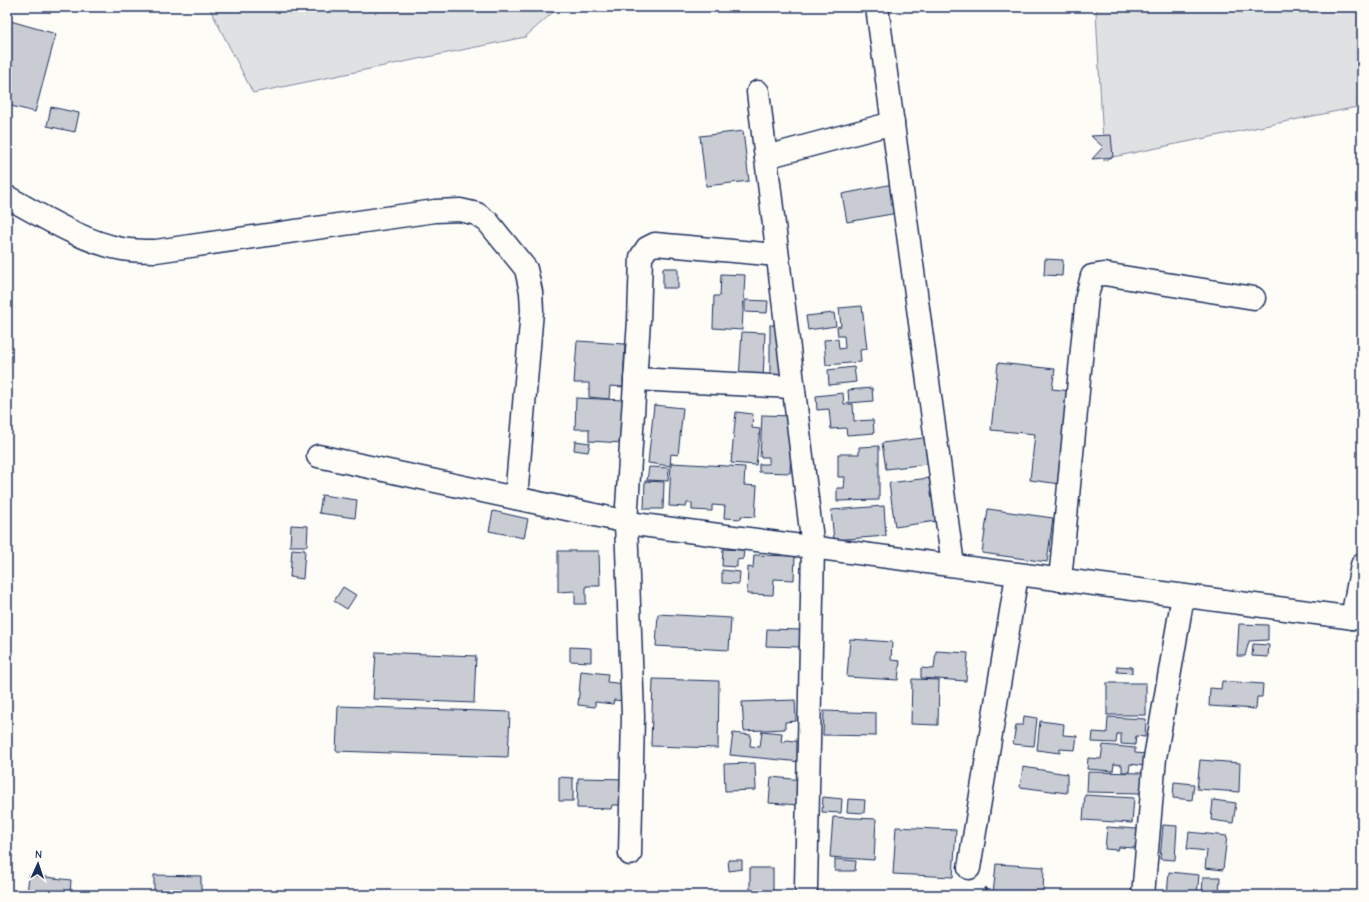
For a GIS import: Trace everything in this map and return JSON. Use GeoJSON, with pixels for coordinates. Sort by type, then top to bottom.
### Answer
{"type":"FeatureCollection","features":[{"type":"Feature","properties":{"kind":"street"},"geometry":{"type":"LineString","coordinates":[[877,7],[953,566]]}},
{"type":"Feature","properties":{"kind":"street"},"geometry":{"type":"LineString","coordinates":[[758,92],[813,548],[806,888]]}},
{"type":"Feature","properties":{"kind":"street"},"geometry":{"type":"LineString","coordinates":[[766,157],[893,123]]}},
{"type":"Feature","properties":{"kind":"street"},"geometry":{"type":"LineString","coordinates":[[7,197],[56,224],[97,243],[123,250],[156,251],[435,211],[460,210],[477,214],[488,222],[526,269],[531,292],[532,311],[516,498]]}},
{"type":"Feature","properties":{"kind":"street"},"geometry":{"type":"LineString","coordinates":[[630,854],[632,716],[626,522],[641,257],[647,248],[655,244],[777,255]]}},
{"type":"Feature","properties":{"kind":"street"},"geometry":{"type":"LineString","coordinates":[[1060,580],[1087,296],[1092,276],[1104,274],[1254,298]]}},
{"type":"Feature","properties":{"kind":"street"},"geometry":{"type":"LineString","coordinates":[[635,379],[793,387]]}},
{"type":"Feature","properties":{"kind":"street"},"geometry":{"type":"LineString","coordinates":[[318,456],[626,522],[1357,619],[1362,565]]}},
{"type":"Feature","properties":{"kind":"street"},"geometry":{"type":"LineString","coordinates":[[969,868],[1017,575]]}},
{"type":"Feature","properties":{"kind":"street"},"geometry":{"type":"LineString","coordinates":[[1143,895],[1156,758],[1183,596]]}},
{"type":"Feature","properties":{"kind":"shaded area"},"geometry":{"type":"Polygon","coordinates":[[[209,7],[559,7],[525,37],[253,93],[209,7]]]}},
{"type":"Feature","properties":{"kind":"shaded area"},"geometry":{"type":"Polygon","coordinates":[[[1099,7],[1362,7],[1362,106],[1113,157],[1104,161],[1096,12],[1099,7]]]}},
{"type":"Feature","properties":{"kind":"building"},"geometry":{"type":"Polygon","coordinates":[[[7,20],[56,34],[35,112],[7,105],[7,20]]]}},
{"type":"Feature","properties":{"kind":"building"},"geometry":{"type":"Polygon","coordinates":[[[51,107],[79,113],[75,132],[47,126],[51,107]]]}},
{"type":"Feature","properties":{"kind":"building"},"geometry":{"type":"Polygon","coordinates":[[[743,131],[749,181],[706,186],[700,136],[743,131]]]}},
{"type":"Feature","properties":{"kind":"building"},"geometry":{"type":"Polygon","coordinates":[[[1111,135],[1113,157],[1092,159],[1103,147],[1091,136],[1111,135]]]}},
{"type":"Feature","properties":{"kind":"building"},"geometry":{"type":"Polygon","coordinates":[[[898,183],[903,212],[847,222],[842,194],[898,183]]]}},
{"type":"Feature","properties":{"kind":"building"},"geometry":{"type":"Polygon","coordinates":[[[1045,259],[1063,260],[1062,276],[1044,275],[1045,259]]]}},
{"type":"Feature","properties":{"kind":"building"},"geometry":{"type":"Polygon","coordinates":[[[663,268],[678,268],[678,288],[663,288],[663,268]]]}},
{"type":"Feature","properties":{"kind":"building"},"geometry":{"type":"Polygon","coordinates":[[[721,274],[745,275],[742,330],[713,328],[714,296],[720,296],[721,274]]]}},
{"type":"Feature","properties":{"kind":"building"},"geometry":{"type":"Polygon","coordinates":[[[745,300],[768,301],[767,313],[745,312],[745,300]]]}},
{"type":"Feature","properties":{"kind":"building"},"geometry":{"type":"Polygon","coordinates":[[[862,306],[867,349],[860,350],[861,362],[826,365],[824,340],[838,339],[839,349],[845,348],[844,336],[838,336],[837,327],[841,326],[839,308],[862,306]]]}},
{"type":"Feature","properties":{"kind":"building"},"geometry":{"type":"Polygon","coordinates":[[[834,313],[836,326],[808,330],[806,316],[834,313]]]}},
{"type":"Feature","properties":{"kind":"building"},"geometry":{"type":"Polygon","coordinates":[[[770,325],[781,325],[781,381],[770,381],[770,325]]]}},
{"type":"Feature","properties":{"kind":"building"},"geometry":{"type":"Polygon","coordinates":[[[742,332],[765,333],[763,380],[739,379],[742,332]]]}},
{"type":"Feature","properties":{"kind":"building"},"geometry":{"type":"Polygon","coordinates":[[[577,341],[625,344],[623,387],[610,386],[609,399],[589,397],[589,383],[574,383],[577,341]]]}},
{"type":"Feature","properties":{"kind":"building"},"geometry":{"type":"Polygon","coordinates":[[[998,363],[1055,369],[1052,389],[1071,391],[1061,484],[1030,480],[1035,434],[991,430],[998,363]]]}},
{"type":"Feature","properties":{"kind":"building"},"geometry":{"type":"Polygon","coordinates":[[[854,367],[856,382],[829,385],[828,370],[854,367]]]}},
{"type":"Feature","properties":{"kind":"building"},"geometry":{"type":"Polygon","coordinates":[[[872,388],[873,401],[849,403],[848,390],[872,388]]]}},
{"type":"Feature","properties":{"kind":"building"},"geometry":{"type":"Polygon","coordinates":[[[843,393],[844,404],[853,404],[854,421],[873,420],[874,433],[847,435],[846,428],[831,429],[829,409],[817,410],[816,396],[843,393]]]}},
{"type":"Feature","properties":{"kind":"building"},"geometry":{"type":"Polygon","coordinates":[[[576,398],[625,400],[623,443],[589,441],[589,429],[575,429],[576,398]]]}},
{"type":"Feature","properties":{"kind":"building"},"geometry":{"type":"Polygon","coordinates":[[[654,405],[683,408],[678,455],[671,454],[670,466],[648,463],[654,405]]]}},
{"type":"Feature","properties":{"kind":"building"},"geometry":{"type":"Polygon","coordinates":[[[736,412],[753,414],[752,428],[760,429],[756,465],[731,463],[736,412]]]}},
{"type":"Feature","properties":{"kind":"building"},"geometry":{"type":"Polygon","coordinates":[[[762,415],[792,416],[790,473],[759,472],[759,464],[769,464],[769,457],[760,457],[762,415]]]}},
{"type":"Feature","properties":{"kind":"building"},"geometry":{"type":"Polygon","coordinates":[[[931,437],[935,463],[886,469],[882,443],[931,437]]]}},
{"type":"Feature","properties":{"kind":"building"},"geometry":{"type":"Polygon","coordinates":[[[575,441],[590,443],[588,452],[574,450],[575,441]]]}},
{"type":"Feature","properties":{"kind":"building"},"geometry":{"type":"Polygon","coordinates":[[[879,446],[879,500],[837,501],[837,488],[844,488],[845,477],[838,477],[838,454],[859,454],[859,447],[879,446]]]}},
{"type":"Feature","properties":{"kind":"building"},"geometry":{"type":"Polygon","coordinates":[[[671,463],[745,467],[744,485],[757,486],[755,517],[741,516],[741,519],[724,518],[725,506],[712,505],[712,511],[692,510],[692,503],[687,503],[686,507],[669,506],[671,463]]]}},
{"type":"Feature","properties":{"kind":"building"},"geometry":{"type":"Polygon","coordinates":[[[649,467],[669,468],[668,481],[647,480],[649,467]]]}},
{"type":"Feature","properties":{"kind":"building"},"geometry":{"type":"Polygon","coordinates":[[[929,478],[936,521],[895,527],[889,483],[929,478]]]}},
{"type":"Feature","properties":{"kind":"building"},"geometry":{"type":"Polygon","coordinates":[[[645,481],[664,482],[663,509],[644,509],[645,481]]]}},
{"type":"Feature","properties":{"kind":"building"},"geometry":{"type":"Polygon","coordinates":[[[322,495],[357,500],[355,518],[319,513],[322,495]]]}},
{"type":"Feature","properties":{"kind":"building"},"geometry":{"type":"Polygon","coordinates":[[[884,506],[886,536],[834,540],[831,510],[884,506]]]}},
{"type":"Feature","properties":{"kind":"building"},"geometry":{"type":"Polygon","coordinates":[[[988,509],[1053,518],[1047,562],[982,553],[988,509]]]}},
{"type":"Feature","properties":{"kind":"building"},"geometry":{"type":"Polygon","coordinates":[[[493,511],[528,519],[524,538],[489,531],[493,511]]]}},
{"type":"Feature","properties":{"kind":"building"},"geometry":{"type":"Polygon","coordinates":[[[291,525],[308,526],[307,546],[290,546],[291,525]]]}},
{"type":"Feature","properties":{"kind":"building"},"geometry":{"type":"Polygon","coordinates":[[[292,549],[305,550],[303,579],[290,577],[292,549]]]}},
{"type":"Feature","properties":{"kind":"building"},"geometry":{"type":"Polygon","coordinates":[[[723,549],[744,550],[743,559],[737,560],[737,567],[722,566],[723,549]]]}},
{"type":"Feature","properties":{"kind":"building"},"geometry":{"type":"Polygon","coordinates":[[[558,551],[599,551],[600,586],[586,586],[586,604],[575,604],[575,591],[558,592],[558,551]]]}},
{"type":"Feature","properties":{"kind":"building"},"geometry":{"type":"Polygon","coordinates":[[[754,555],[795,556],[794,580],[774,579],[773,595],[747,594],[748,567],[753,568],[754,555]]]}},
{"type":"Feature","properties":{"kind":"building"},"geometry":{"type":"Polygon","coordinates":[[[722,570],[740,572],[739,584],[722,583],[722,570]]]}},
{"type":"Feature","properties":{"kind":"building"},"geometry":{"type":"Polygon","coordinates":[[[343,587],[356,595],[347,609],[334,601],[343,587]]]}},
{"type":"Feature","properties":{"kind":"building"},"geometry":{"type":"Polygon","coordinates":[[[658,614],[731,618],[729,650],[656,646],[658,614]]]}},
{"type":"Feature","properties":{"kind":"building"},"geometry":{"type":"Polygon","coordinates":[[[1239,624],[1268,625],[1268,640],[1249,641],[1245,656],[1237,656],[1239,624]]]}},
{"type":"Feature","properties":{"kind":"building"},"geometry":{"type":"Polygon","coordinates":[[[767,629],[801,630],[801,647],[766,646],[767,629]]]}},
{"type":"Feature","properties":{"kind":"building"},"geometry":{"type":"Polygon","coordinates":[[[850,639],[892,642],[891,660],[900,661],[898,680],[847,677],[850,639]]]}},
{"type":"Feature","properties":{"kind":"building"},"geometry":{"type":"Polygon","coordinates":[[[1253,644],[1269,645],[1268,657],[1252,656],[1253,644]]]}},
{"type":"Feature","properties":{"kind":"building"},"geometry":{"type":"Polygon","coordinates":[[[570,647],[591,648],[591,662],[570,661],[570,647]]]}},
{"type":"Feature","properties":{"kind":"building"},"geometry":{"type":"Polygon","coordinates":[[[936,651],[968,653],[966,681],[921,678],[921,668],[934,669],[936,651]]]}},
{"type":"Feature","properties":{"kind":"building"},"geometry":{"type":"Polygon","coordinates":[[[376,652],[476,656],[474,703],[373,699],[376,652]]]}},
{"type":"Feature","properties":{"kind":"building"},"geometry":{"type":"Polygon","coordinates":[[[1117,666],[1132,667],[1132,673],[1117,672],[1117,666]]]}},
{"type":"Feature","properties":{"kind":"building"},"geometry":{"type":"Polygon","coordinates":[[[581,671],[608,674],[607,682],[625,684],[623,701],[614,700],[613,704],[595,702],[595,707],[578,705],[581,671]]]}},
{"type":"Feature","properties":{"kind":"building"},"geometry":{"type":"Polygon","coordinates":[[[653,679],[719,681],[718,748],[651,746],[653,679]]]}},
{"type":"Feature","properties":{"kind":"building"},"geometry":{"type":"Polygon","coordinates":[[[912,679],[939,680],[938,725],[911,724],[912,679]]]}},
{"type":"Feature","properties":{"kind":"building"},"geometry":{"type":"Polygon","coordinates":[[[1222,681],[1263,684],[1262,697],[1257,697],[1256,709],[1209,706],[1210,688],[1221,689],[1222,681]]]}},
{"type":"Feature","properties":{"kind":"building"},"geometry":{"type":"Polygon","coordinates":[[[1107,683],[1146,683],[1146,715],[1107,715],[1107,683]]]}},
{"type":"Feature","properties":{"kind":"building"},"geometry":{"type":"Polygon","coordinates":[[[795,700],[796,721],[785,722],[785,729],[744,731],[742,702],[795,700]]]}},
{"type":"Feature","properties":{"kind":"building"},"geometry":{"type":"Polygon","coordinates":[[[338,706],[510,712],[508,757],[336,751],[338,706]]]}},
{"type":"Feature","properties":{"kind":"building"},"geometry":{"type":"Polygon","coordinates":[[[824,711],[876,713],[876,736],[823,735],[824,711]]]}},
{"type":"Feature","properties":{"kind":"building"},"geometry":{"type":"Polygon","coordinates":[[[1024,716],[1037,718],[1034,746],[1013,744],[1016,725],[1023,725],[1024,716]]]}},
{"type":"Feature","properties":{"kind":"building"},"geometry":{"type":"Polygon","coordinates":[[[1108,717],[1146,719],[1145,737],[1136,736],[1135,745],[1121,744],[1121,734],[1117,734],[1116,743],[1092,742],[1093,732],[1107,733],[1108,717]]]}},
{"type":"Feature","properties":{"kind":"building"},"geometry":{"type":"Polygon","coordinates":[[[1040,721],[1064,724],[1063,735],[1077,736],[1075,750],[1060,749],[1060,753],[1037,750],[1040,721]]]}},
{"type":"Feature","properties":{"kind":"building"},"geometry":{"type":"Polygon","coordinates":[[[762,731],[782,733],[781,743],[787,740],[802,742],[801,762],[730,755],[733,733],[751,735],[750,746],[760,747],[762,731]]]}},
{"type":"Feature","properties":{"kind":"building"},"geometry":{"type":"Polygon","coordinates":[[[1103,745],[1135,748],[1135,753],[1146,754],[1145,766],[1130,764],[1129,772],[1122,772],[1122,765],[1114,764],[1113,771],[1087,769],[1088,758],[1101,759],[1103,745]]]}},
{"type":"Feature","properties":{"kind":"building"},"geometry":{"type":"Polygon","coordinates":[[[1200,760],[1240,763],[1239,792],[1197,789],[1200,760]]]}},
{"type":"Feature","properties":{"kind":"building"},"geometry":{"type":"Polygon","coordinates":[[[755,763],[756,790],[725,791],[724,764],[755,763]]]}},
{"type":"Feature","properties":{"kind":"building"},"geometry":{"type":"Polygon","coordinates":[[[1023,767],[1067,774],[1067,793],[1020,787],[1023,767]]]}},
{"type":"Feature","properties":{"kind":"building"},"geometry":{"type":"Polygon","coordinates":[[[1088,772],[1143,773],[1142,793],[1087,792],[1088,772]]]}},
{"type":"Feature","properties":{"kind":"building"},"geometry":{"type":"Polygon","coordinates":[[[559,777],[573,778],[573,801],[559,801],[559,777]]]}},
{"type":"Feature","properties":{"kind":"building"},"geometry":{"type":"Polygon","coordinates":[[[771,777],[803,780],[800,805],[769,803],[771,777]]]}},
{"type":"Feature","properties":{"kind":"building"},"geometry":{"type":"Polygon","coordinates":[[[578,778],[628,779],[627,805],[612,805],[611,809],[577,808],[578,778]]]}},
{"type":"Feature","properties":{"kind":"building"},"geometry":{"type":"Polygon","coordinates":[[[1174,782],[1194,784],[1192,800],[1173,798],[1174,782]]]}},
{"type":"Feature","properties":{"kind":"building"},"geometry":{"type":"Polygon","coordinates":[[[1085,795],[1134,798],[1132,823],[1083,820],[1085,795]]]}},
{"type":"Feature","properties":{"kind":"building"},"geometry":{"type":"Polygon","coordinates":[[[823,797],[842,799],[841,813],[822,812],[823,797]]]}},
{"type":"Feature","properties":{"kind":"building"},"geometry":{"type":"Polygon","coordinates":[[[848,799],[865,800],[864,813],[847,812],[848,799]]]}},
{"type":"Feature","properties":{"kind":"building"},"geometry":{"type":"Polygon","coordinates":[[[1213,800],[1236,803],[1233,823],[1211,820],[1213,800]]]}},
{"type":"Feature","properties":{"kind":"building"},"geometry":{"type":"Polygon","coordinates":[[[833,817],[876,819],[874,860],[830,857],[833,817]]]}},
{"type":"Feature","properties":{"kind":"building"},"geometry":{"type":"Polygon","coordinates":[[[1163,825],[1177,826],[1175,860],[1160,859],[1163,825]]]}},
{"type":"Feature","properties":{"kind":"building"},"geometry":{"type":"Polygon","coordinates":[[[896,827],[956,830],[953,877],[893,874],[896,827]]]}},
{"type":"Feature","properties":{"kind":"building"},"geometry":{"type":"Polygon","coordinates":[[[1107,827],[1137,829],[1135,848],[1119,847],[1118,850],[1105,849],[1107,827]]]}},
{"type":"Feature","properties":{"kind":"building"},"geometry":{"type":"Polygon","coordinates":[[[1189,832],[1227,836],[1223,870],[1205,868],[1207,851],[1187,849],[1189,832]]]}},
{"type":"Feature","properties":{"kind":"building"},"geometry":{"type":"Polygon","coordinates":[[[835,859],[856,861],[855,871],[835,871],[835,859]]]}},
{"type":"Feature","properties":{"kind":"building"},"geometry":{"type":"Polygon","coordinates":[[[728,860],[742,860],[742,869],[729,871],[728,860]]]}},
{"type":"Feature","properties":{"kind":"building"},"geometry":{"type":"Polygon","coordinates":[[[996,864],[1044,867],[1043,895],[993,895],[996,864]]]}},
{"type":"Feature","properties":{"kind":"building"},"geometry":{"type":"Polygon","coordinates":[[[750,868],[773,868],[773,895],[750,895],[750,868]]]}},
{"type":"Feature","properties":{"kind":"building"},"geometry":{"type":"Polygon","coordinates":[[[1169,872],[1199,875],[1197,895],[1167,895],[1169,872]]]}},
{"type":"Feature","properties":{"kind":"building"},"geometry":{"type":"Polygon","coordinates":[[[29,875],[71,880],[70,895],[27,895],[29,875]]]}},
{"type":"Feature","properties":{"kind":"building"},"geometry":{"type":"Polygon","coordinates":[[[154,875],[201,876],[201,895],[154,895],[154,875]]]}},
{"type":"Feature","properties":{"kind":"building"},"geometry":{"type":"Polygon","coordinates":[[[1203,877],[1220,877],[1219,895],[1202,895],[1203,877]]]}}]}
